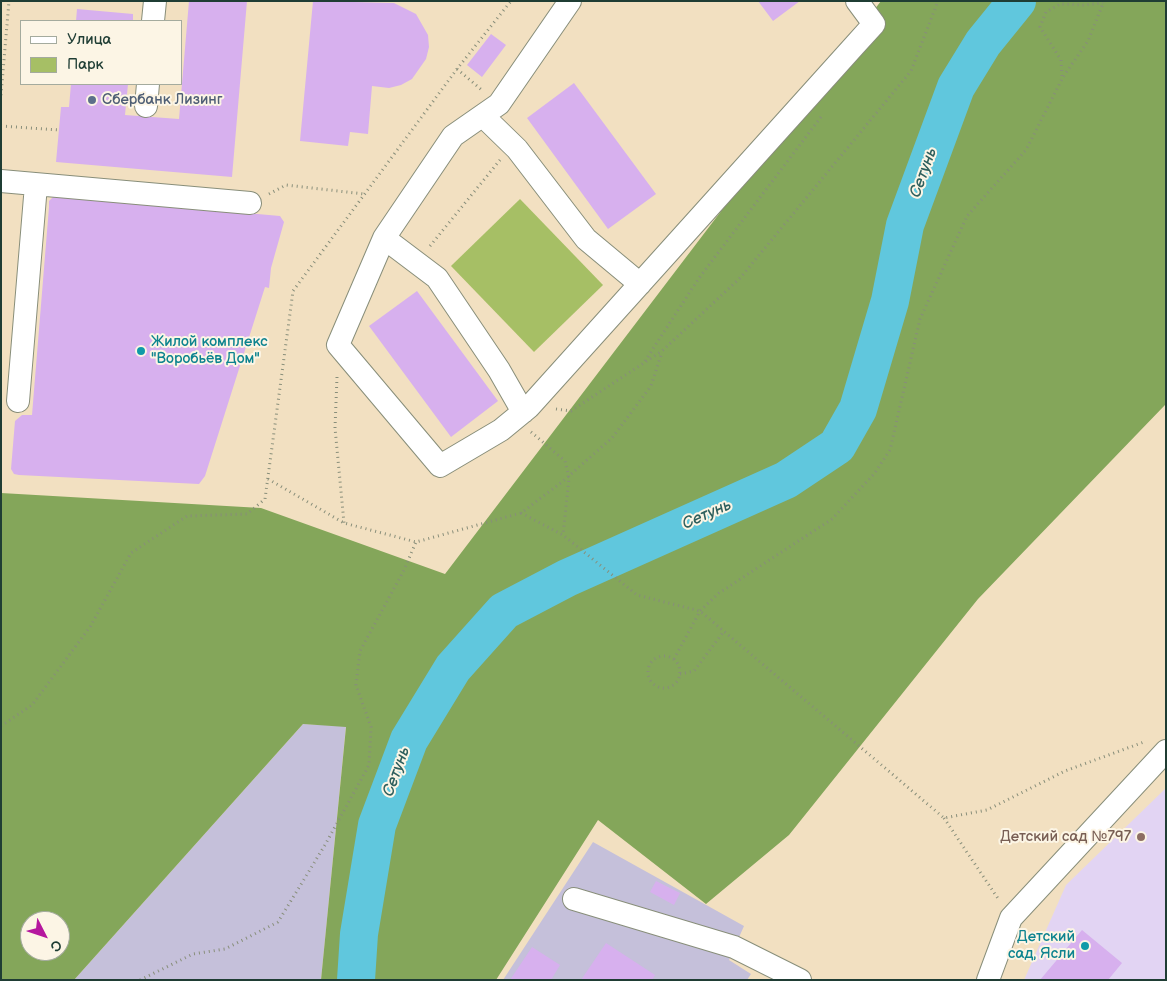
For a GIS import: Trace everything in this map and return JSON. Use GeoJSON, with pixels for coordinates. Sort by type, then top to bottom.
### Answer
{"type":"FeatureCollection","features":[{"type":"Feature","properties":{"kind":"street"},"geometry":{"type":"LineString","coordinates":[[154,20],[155,1]]}},
{"type":"Feature","properties":{"kind":"street"},"geometry":{"type":"LineString","coordinates":[[570,1],[491,110],[453,136],[384,238],[338,345],[440,466],[523,412],[874,24],[857,1]]}},
{"type":"Feature","properties":{"kind":"street"},"geometry":{"type":"LineString","coordinates":[[491,110],[517,149],[586,239],[640,284]]}},
{"type":"Feature","properties":{"kind":"street"},"geometry":{"type":"LineString","coordinates":[[1,181],[250,203]]}},
{"type":"Feature","properties":{"kind":"street"},"geometry":{"type":"LineString","coordinates":[[18,401],[36,185]]}},
{"type":"Feature","properties":{"kind":"street"},"geometry":{"type":"LineString","coordinates":[[384,238],[437,278],[499,370],[523,412]]}},
{"type":"Feature","properties":{"kind":"street"},"geometry":{"type":"LineString","coordinates":[[988,980],[1011,918],[1157,746]]}},
{"type":"Feature","properties":{"kind":"street"},"geometry":{"type":"LineString","coordinates":[[574,900],[734,947],[800,980]]}},
{"type":"Feature","properties":{"kind":"path"},"geometry":{"type":"LineString","coordinates":[[1,94],[9,1]]}},
{"type":"Feature","properties":{"kind":"path"},"geometry":{"type":"LineString","coordinates":[[1,726],[32,706],[90,627],[131,553],[187,516],[247,514],[265,499],[293,291],[457,69],[511,1]]}},
{"type":"Feature","properties":{"kind":"path"},"geometry":{"type":"LineString","coordinates":[[523,412],[571,411],[662,351],[741,277],[911,71],[938,1]]}},
{"type":"Feature","properties":{"kind":"path"},"geometry":{"type":"LineString","coordinates":[[674,659],[700,611],[719,593],[832,519],[874,474],[890,450],[920,319],[968,216],[1026,150],[1063,77],[1088,41],[1104,2]]}},
{"type":"Feature","properties":{"kind":"path"},"geometry":{"type":"LineString","coordinates":[[1063,77],[1061,60],[1040,26],[1046,12],[1060,4],[1083,6],[1104,2]]}},
{"type":"Feature","properties":{"kind":"path"},"geometry":{"type":"LineString","coordinates":[[457,69],[491,110]]}},
{"type":"Feature","properties":{"kind":"path"},"geometry":{"type":"LineString","coordinates":[[643,363],[699,278],[827,109]]}},
{"type":"Feature","properties":{"kind":"path"},"geometry":{"type":"LineString","coordinates":[[1,126],[59,130]]}},
{"type":"Feature","properties":{"kind":"path"},"geometry":{"type":"LineString","coordinates":[[417,262],[495,164],[517,149]]}},
{"type":"Feature","properties":{"kind":"path"},"geometry":{"type":"LineString","coordinates":[[250,203],[286,185],[364,194]]}},
{"type":"Feature","properties":{"kind":"path"},"geometry":{"type":"LineString","coordinates":[[338,345],[335,428],[344,523]]}},
{"type":"Feature","properties":{"kind":"path"},"geometry":{"type":"LineString","coordinates":[[268,479],[344,523],[416,542],[521,513],[612,438],[651,386],[662,351]]}},
{"type":"Feature","properties":{"kind":"path"},"geometry":{"type":"LineString","coordinates":[[523,412],[564,461],[568,475],[563,535]]}},
{"type":"Feature","properties":{"kind":"path"},"geometry":{"type":"LineString","coordinates":[[521,513],[563,535],[637,595],[700,611],[944,818],[1011,918]]}},
{"type":"Feature","properties":{"kind":"path"},"geometry":{"type":"LineString","coordinates":[[140,980],[193,954],[225,949],[278,922],[326,845],[369,765],[371,727],[356,685],[360,651],[404,570],[416,542]]}},
{"type":"Feature","properties":{"kind":"path"},"geometry":{"type":"LineString","coordinates":[[680,674],[694,671],[724,631]]}},
{"type":"Feature","properties":{"kind":"path"},"geometry":{"type":"LineString","coordinates":[[664,655],[674,659],[678,664],[680,674],[675,684],[665,688],[655,686],[649,678],[648,668],[654,659],[664,655]]}},
{"type":"Feature","properties":{"kind":"path"},"geometry":{"type":"LineString","coordinates":[[944,818],[987,810],[1065,771],[1157,746]]}},
{"type":"Feature","properties":{"kind":"shaded area"},"geometry":{"type":"Polygon","coordinates":[[[303,724],[346,726],[321,980],[74,980],[303,724]]]}},
{"type":"Feature","properties":{"kind":"shaded area","name":"Детский сад №797"},"geometry":{"type":"Polygon","coordinates":[[[1166,788],[1166,980],[1024,980],[1066,885],[1166,788]]]}},
{"type":"Feature","properties":{"kind":"shaded area"},"geometry":{"type":"Polygon","coordinates":[[[593,842],[744,926],[729,960],[751,974],[747,980],[503,980],[593,842]]]}},
{"type":"Feature","properties":{"kind":"green space"},"geometry":{"type":"Polygon","coordinates":[[[881,1],[1166,1],[1165,405],[978,599],[789,835],[706,904],[598,820],[496,980],[321,980],[346,727],[303,724],[74,980],[1,980],[1,493],[261,508],[445,574],[881,1]]]}},
{"type":"Feature","properties":{"kind":"green space"},"geometry":{"type":"Polygon","coordinates":[[[520,199],[603,285],[534,352],[451,266],[520,199]]]}},
{"type":"Feature","properties":{"kind":"building"},"geometry":{"type":"Polygon","coordinates":[[[189,1],[247,1],[232,177],[56,162],[61,107],[69,107],[71,85],[128,85],[125,115],[179,119],[189,1]]]}},
{"type":"Feature","properties":{"kind":"building"},"geometry":{"type":"Polygon","coordinates":[[[313,1],[394,3],[416,14],[428,35],[429,47],[426,59],[412,79],[401,85],[389,88],[372,86],[368,134],[350,132],[348,146],[300,141],[313,1]]]}},
{"type":"Feature","properties":{"kind":"building"},"geometry":{"type":"Polygon","coordinates":[[[758,1],[800,1],[773,21],[758,1]]]}},
{"type":"Feature","properties":{"kind":"building"},"geometry":{"type":"Polygon","coordinates":[[[77,9],[133,14],[133,20],[76,20],[77,9]]]}},
{"type":"Feature","properties":{"kind":"building"},"geometry":{"type":"Polygon","coordinates":[[[491,34],[506,45],[482,77],[467,65],[491,34]]]}},
{"type":"Feature","properties":{"kind":"building"},"geometry":{"type":"Polygon","coordinates":[[[574,83],[656,194],[608,229],[527,118],[574,83]]]}},
{"type":"Feature","properties":{"kind":"building","name":"Жилой комплекс \"Воробьёв Дом\""},"geometry":{"type":"Polygon","coordinates":[[[54,196],[280,216],[284,222],[271,268],[269,288],[265,287],[205,476],[199,484],[19,475],[14,474],[11,469],[15,421],[22,415],[32,415],[49,201],[54,196]]]}},
{"type":"Feature","properties":{"kind":"building"},"geometry":{"type":"Polygon","coordinates":[[[417,291],[498,401],[451,437],[369,326],[417,291]]]}},
{"type":"Feature","properties":{"kind":"building"},"geometry":{"type":"Polygon","coordinates":[[[656,881],[680,893],[674,905],[650,892],[656,881]]]}},
{"type":"Feature","properties":{"kind":"building","name":"Детский сад, Ясли"},"geometry":{"type":"Polygon","coordinates":[[[1082,930],[1122,963],[1108,980],[1040,980],[1082,930]]]}},
{"type":"Feature","properties":{"kind":"building"},"geometry":{"type":"Polygon","coordinates":[[[606,943],[655,975],[652,980],[581,980],[606,943]]]}},
{"type":"Feature","properties":{"kind":"building"},"geometry":{"type":"Polygon","coordinates":[[[532,947],[560,965],[551,980],[510,980],[532,947]]]}},
{"type":"Feature","properties":{"kind":"waterway","name":"Сетунь"},"geometry":{"type":"LineString","coordinates":[[356,980],[359,934],[377,825],[409,740],[453,668],[504,611],[567,578],[786,480],[837,446],[858,409],[890,301],[905,225],[956,87],[983,43],[1017,1]]}},
{"type":"Feature","properties":{"kind":"place","name":"Сбербанк Лизинг"},"geometry":{"type":"Point","coordinates":[92,100]}},
{"type":"Feature","properties":{"kind":"place","name":"Жилой комплекс \"Воробьёв Дом\""},"geometry":{"type":"Point","coordinates":[141,351]}},
{"type":"Feature","properties":{"kind":"place","name":"Детский сад №797"},"geometry":{"type":"Point","coordinates":[1141,837]}},
{"type":"Feature","properties":{"kind":"place","name":"Детский сад, Ясли"},"geometry":{"type":"Point","coordinates":[1085,946]}}]}
